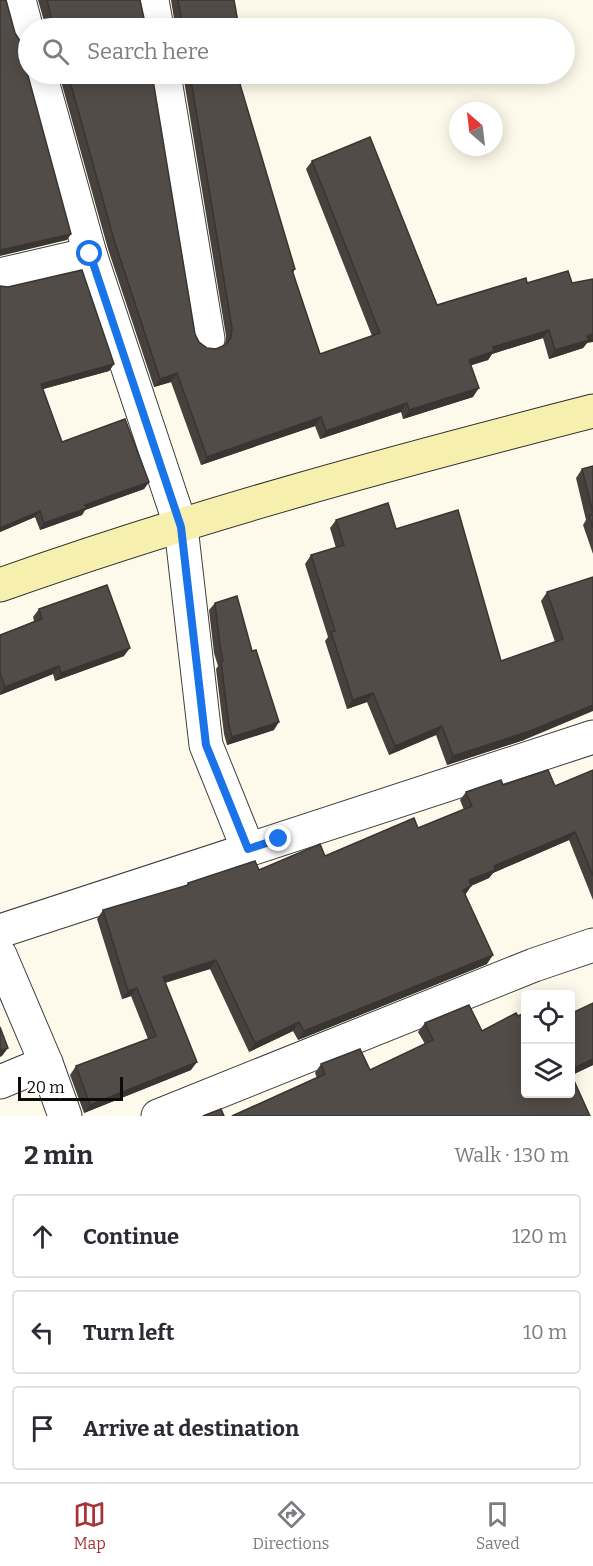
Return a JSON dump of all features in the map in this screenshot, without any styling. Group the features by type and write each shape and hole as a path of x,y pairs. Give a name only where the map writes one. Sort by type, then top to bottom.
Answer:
{"main road":[{"path":"0,585 81,556 413,457 593,411"}],"street":[{"path":"19,0 24,18"},
{"path":"152,0 155,18"},
{"path":"43,84 90,254 181,527 206,745 248,849"},
{"path":"166,84 208,339"},
{"path":"0,275 90,254"},
{"path":"0,931 593,737"},
{"path":"158,1116 534,965 593,945"},
{"path":"0,955 46,1063 65,1116"},
{"path":"0,1082 46,1063"}],"building":[{"path":"0,0 6,0 18,38 18,84 30,84 71,234 0,250"},
{"path":"47,0 140,0 144,18 51,18"},
{"path":"178,0 234,0 237,18 181,18"},
{"path":"71,84 154,84 195,334 199,342 207,348 216,349 225,345 231,338 232,328 192,84 240,84 295,269 292,270 320,354 380,333 312,161 370,137 437,305 526,278 527,283 568,271 572,283 593,279 593,334 587,336 589,340 555,350 549,330 493,347 494,351 469,360 479,388 409,410 407,403 326,431 321,417 207,457 177,373 160,379 114,240"},
{"path":"82,270 114,364 41,384 62,442 125,419 149,482 85,505 87,508 44,523 40,511 0,528 0,286 8,287"},
{"path":"593,466 593,513 582,469"},
{"path":"388,503 396,529 458,510 501,661 563,639 547,592 593,577 593,705 530,731 453,756 442,726 395,746 373,693 353,700 331,632 335,631 311,555 344,545 336,520"},
{"path":"593,515 593,528 589,516"},
{"path":"107,585 130,648 61,673 59,666 5,687 0,673 0,635 42,619 39,609"},
{"path":"237,596 252,651 256,650 279,722 232,737 215,603"},
{"path":"548,770 555,786 593,770 593,876 575,832 494,866 495,870 469,880 471,886 463,890 493,955 304,1031 299,1022 255,1043 216,960 163,977 197,1062 90,1105 76,1066 156,1036 137,988 128,991 103,910 188,885 188,883 255,861 259,870 320,844 325,856 414,818 418,828 472,806 466,792 501,780 503,785"},
{"path":"593,1003 593,1059 575,1068 575,1044 575,1012"},
{"path":"469,1005 482,1031 516,1013 518,1016 521,1015 521,1098 575,1098 575,1083 590,1116 232,1116 325,1074 321,1064 360,1049 370,1070 433,1040 425,1023"},
{"path":"0,1027 8,1048 0,1051"},
{"path":"221,1109 224,1116 203,1116"}],"route":[{"path":"90,254 181,527 206,745 248,849 279,839"}]}
